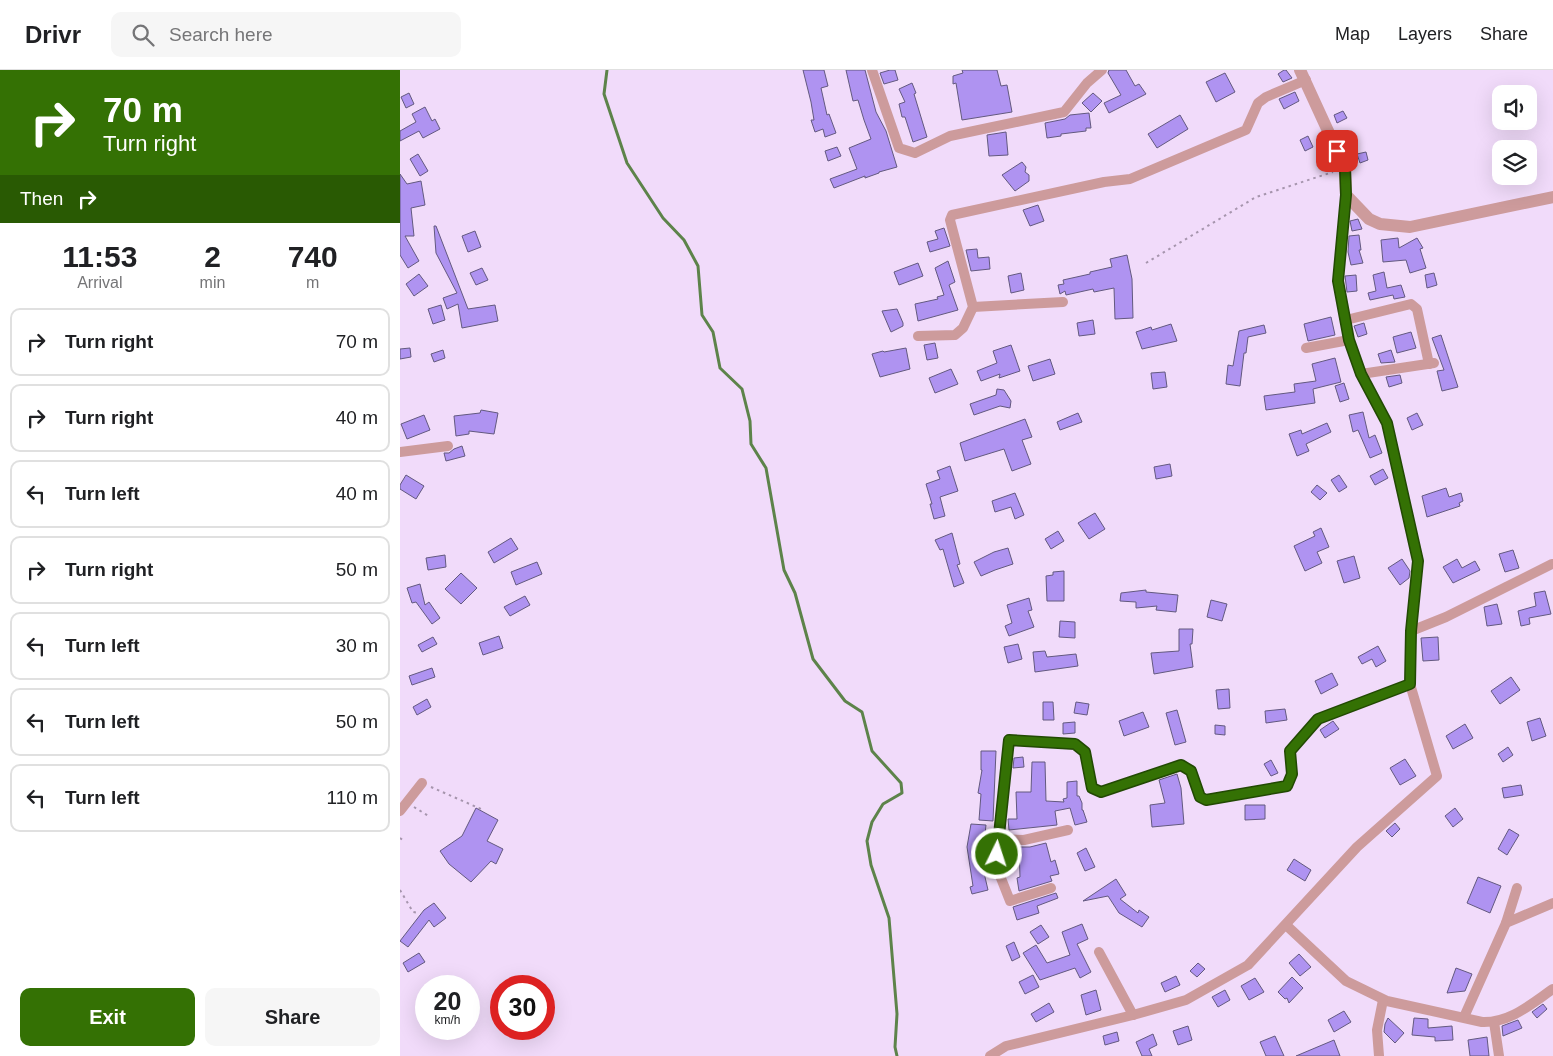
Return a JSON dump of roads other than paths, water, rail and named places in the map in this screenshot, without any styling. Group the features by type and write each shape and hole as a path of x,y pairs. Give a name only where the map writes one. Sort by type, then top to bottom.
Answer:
{"street":[{"path":"872,70 899,148 915,153 950,136 1064,112 1087,84 1102,70"},
{"path":"918,336 955,335 963,328 973,307 950,220 952,216 1104,182 1130,179 1246,130 1258,103 1303,75 1345,168 1346,195 1338,281 1349,340 1361,374 1387,423 1418,561 1411,631 1410,684 1437,776 1357,847 1248,966 1186,1000 1006,1046 990,1056"},
{"path":"1346,195 1369,219 1380,224 1410,227 1553,196"},
{"path":"973,307 1062,302"},
{"path":"1346,320 1412,304 1417,309 1432,364 1361,374"},
{"path":"1306,348 1349,340"},
{"path":"400,452 448,446"},
{"path":"1411,631 1446,617 1552,564"},
{"path":"1051,888 1010,901 997,868 998,839 1009,740 1075,744 1085,752 1092,788 1101,792 1181,765 1191,771 1200,797 1206,800 1287,786 1292,774 1290,751 1318,719 1410,684"},
{"path":"400,811 422,783"},
{"path":"998,839 1024,840 1068,830"},
{"path":"1464,1017 1506,923 1517,888"},
{"path":"1506,923 1553,903"},
{"path":"1286,925 1346,981 1383,1000 1482,1022 1494,1022 1512,1017 1553,989"},
{"path":"1099,952 1133,1015"},
{"path":"1379,1056 1377,1030 1383,1000"},
{"path":"1494,1022 1499,1056"}],"waterway":[{"path":"607,70 604,94 627,163 663,218 684,240 698,266 702,315 713,332 720,368 742,389 750,421 751,444 766,468 784,570 795,593 813,659 845,701 862,712 872,751 901,783 902,793 883,804 872,822 867,841 871,865 889,918 897,1014 895,1047 897,1056"}]}
